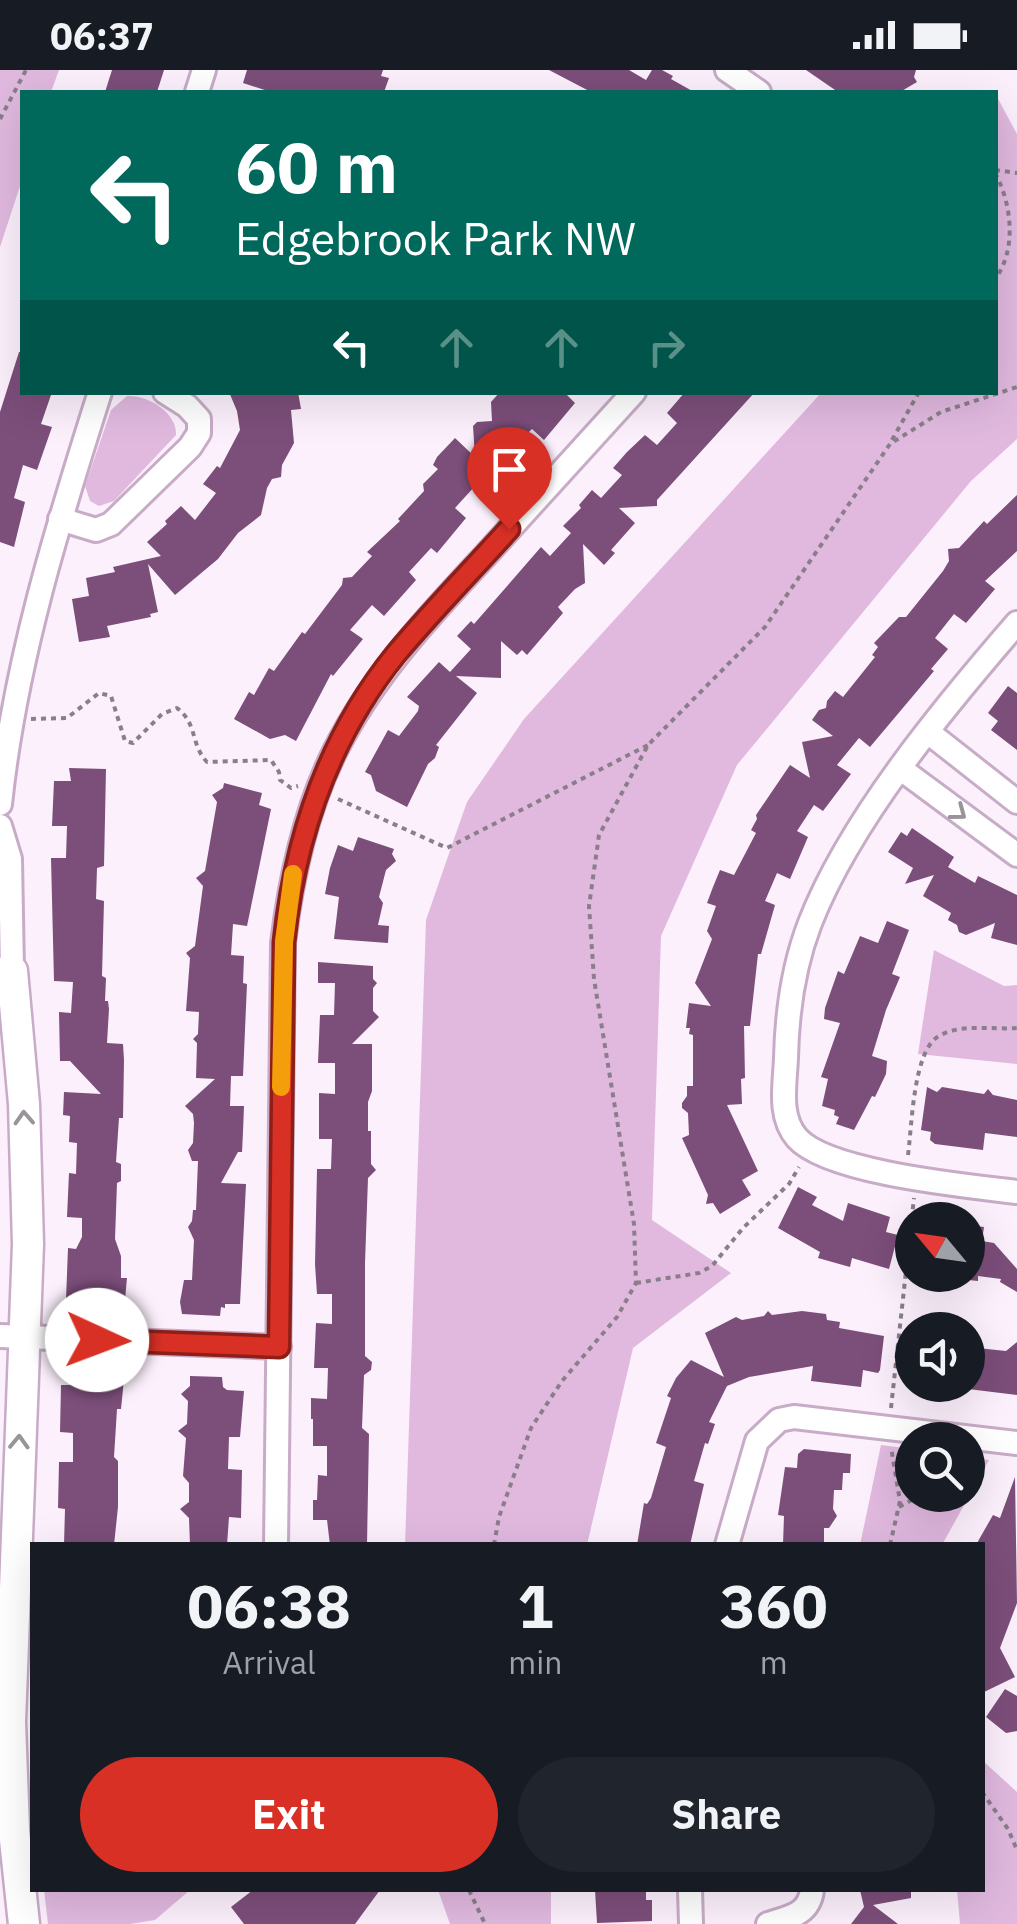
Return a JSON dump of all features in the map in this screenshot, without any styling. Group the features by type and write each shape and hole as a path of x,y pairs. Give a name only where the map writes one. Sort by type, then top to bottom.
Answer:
{"street":[{"path":"727,70 757,90"},
{"path":"0,804 22,664 60,520 99,395"},
{"path":"60,520 96,530 111,524 190,447 199,433 199,419 170,395"},
{"path":"276,1542 284,942 289,890 310,788 396,655 631,395"},
{"path":"1017,622 928,732 834,872 810,923 796,968 787,1012 784,1108 788,1126 808,1147 834,1158 911,1180 1017,1192"},
{"path":"928,732 1017,802"},
{"path":"901,770 1017,854"},
{"path":"0,826 10,859 8,1013 27,1166 12,1336 10,1722 19,1923"},
{"path":"12,1336 279,1347"},
{"path":"728,1542 757,1441 780,1420 794,1417 1017,1444"},
{"path":"690,1892 691,1924"},
{"path":"768,1924 800,1913 812,1892"}],"path":[{"path":"0,119 26,70"},
{"path":"998,181 1008,214 1011,244 998,275"},
{"path":"495,1542 499,1518 531,1428 562,1381 617,1317 636,1283 634,1224 594,979 590,906 599,836 648,745 765,626 890,444 917,395"},
{"path":"890,444 941,412 991,395"},
{"path":"12,719 66,718 99,693 111,696 125,741 133,743 162,714 176,708 190,718 199,754 207,762 272,760 280,780 290,788 310,788 447,848 648,745"},
{"path":"895,1476 889,1429 914,1201 907,1161 925,1049 940,1035 953,1031 1017,1028"},
{"path":"636,1283 699,1273 712,1266 743,1228 790,1184 808,1147"},
{"path":"891,1542 898,1512"},
{"path":"985,1796 1008,1829 1017,1850"},
{"path":"469,1892 485,1924"}],"shaded area":[{"path":"0,70 59,70 52,90 20,90 20,186 0,247"},
{"path":"998,99 1017,134 1017,439 971,481 737,765 661,936 652,1220 731,1273 633,1348 588,1542 405,1542 426,920 467,802 524,719 819,395 998,395"},
{"path":"127,396 160,407 172,419 176,435 114,501 99,506 90,501 85,486 111,410"},
{"path":"934,950 1004,986 1017,985 1017,1064 918,1054"},
{"path":"881,1445 895,1447 895,1512 960,1512 944,1542 861,1542"},
{"path":"985,1763 1017,1792 1017,1924 960,1924 957,1892 985,1892"},
{"path":"44,1892 188,1892 155,1920 130,1924 48,1924"},
{"path":"439,1892 551,1892 551,1924 450,1924"}],"building":[{"path":"112,70 164,70 158,90 106,90"},
{"path":"247,70 383,70 381,76 389,78 385,90 265,90 243,83"},
{"path":"549,70 629,70 646,80 652,70 662,70 690,90 587,90"},
{"path":"806,70 916,70 917,82 903,90 835,90"},
{"path":"20,352 20,395 51,395 41,424 52,427 37,470 23,465 14,498 25,502 14,547 0,542 0,412"},
{"path":"230,395 299,395 301,409 291,410 294,443 282,465 281,477 272,479 267,488 261,515 175,595 148,564 158,612 107,626 110,637 79,642 72,599 89,596 86,578 161,556 147,542 181,506 195,520 216,493 203,484 217,466 220,468 240,430"},
{"path":"497,395 567,395 575,403 544,440 532,429 507,453 518,463 490,499 475,486 455,508 466,518 437,553 431,548 409,572 416,580 384,616 372,605 350,630 363,639 331,674 296,741 285,735 270,739 234,719 249,692 254,695 269,668 274,671 302,632 305,634 342,585 343,578 352,577 372,556 367,552 424,491 423,484 438,469 433,465 437,457 455,438 475,457 473,426 492,421 491,402"},
{"path":"682,395 752,395 657,500 657,506 619,508 635,523 611,550 615,553 604,565 583,544 585,583 558,607 563,613 527,655 522,650 517,655 501,641 501,678 456,676 477,693 436,745 439,747 435,758 428,764 407,807 376,791 371,775 365,772 388,730 399,736 418,711 419,706 407,697 439,662 450,672 471,649 457,636 471,621 474,624 541,547 550,556 571,533 563,526 592,490 601,498 622,475 613,468 627,452 645,435 657,445 677,423 667,413"},
{"path":"1017,495 1017,551 985,581 995,589 966,623 954,614 935,638 948,649 931,669 934,671 870,747 859,738 837,765 851,774 823,811 814,805 797,831 808,837 790,879 777,873 765,901 775,905 758,954 750,1026 744,1026 742,1104 727,1105 758,1171 742,1180 751,1195 720,1214 713,1203 706,1204 708,1195 682,1138 689,1135 688,1113 682,1103 687,1086 693,1086 693,1035 686,1028 689,1003 711,1006 695,983 712,939 707,931 716,906 707,903 720,870 734,875 756,833 751,830 756,815 790,765 810,778 802,742 833,736 812,720 819,710 826,708 835,691 843,697 875,657 872,655 878,647 874,643 899,617 906,617 943,571 949,561 948,549 959,548 984,521 987,524"},
{"path":"1008,686 1017,693 1017,750 991,730 998,721 988,713"},
{"path":"69,768 106,769 104,866 97,868 96,899 104,901 102,976 106,978 105,1001 109,1009 107,1043 123,1044 123,1118 119,1118 116,1162 121,1164 121,1181 117,1183 115,1239 121,1256 121,1278 127,1278 124,1310 79,1308 80,1301 66,1300 68,1248 76,1249 82,1237 82,1218 67,1217 69,1173 76,1174 77,1143 69,1142 70,1116 63,1115 64,1092 101,1094 70,1061 60,1061 59,1012 71,1013 73,982 54,981 51,858 66,858 67,826 52,826 54,781 71,781"},
{"path":"224,783 262,793 259,805 271,809 247,926 233,924 231,955 244,956 243,983 247,984 243,1076 231,1076 230,1106 244,1106 243,1132 242,1152 238,1152 221,1183 246,1184 240,1304 225,1304 220,1316 182,1314 180,1302 184,1280 192,1280 194,1240 188,1227 196,1210 198,1161 192,1161 188,1150 193,1143 194,1123 193,1114 185,1106 215,1079 196,1078 197,1043 193,1039 198,1034 199,1012 186,1011 190,958 186,953 195,946 203,886 196,878 205,871 217,802 212,795"},
{"path":"912,828 954,857 948,867 975,883 978,876 1017,895 1017,945 991,938 995,923 966,935 959,932 957,925 948,920 951,913 923,896 934,875 905,884 913,868 888,852 901,832 907,836"},
{"path":"358,837 394,849 396,861 386,870 379,897 383,903 378,925 389,926 388,943 334,939 339,897 325,894 330,868 338,845 353,851"},
{"path":"887,921 909,930 892,974 900,977 872,1056 887,1061 886,1074 854,1130 836,1124 839,1117 834,1115 835,1110 822,1106 828,1079 821,1077 840,1023 824,1019 825,1008 838,971 844,974 860,936 878,943"},
{"path":"318,962 373,966 377,983 373,988 373,1011 379,1017 352,1044 372,1044 368,1131 371,1164 376,1170 368,1178 365,1263 365,1356 372,1362 371,1370 364,1375 362,1428 369,1434 367,1542 330,1542 327,1520 313,1520 318,1475 327,1476 327,1446 313,1446 311,1419 311,1398 327,1399 328,1368 314,1368 316,1323 332,1324 332,1294 317,1294 315,1264 317,1169 331,1169 332,1139 319,1139 319,1093 335,1094 335,1063 318,1063 320,1015 334,1015 335,983 318,983"},
{"path":"927,1087 937,1092 942,1087 984,1094 988,1089 993,1095 1017,1100 1017,1137 985,1133 983,1150 935,1144 930,1140 931,1132 921,1130"},
{"path":"798,1187 817,1197 812,1205 843,1221 848,1203 890,1217 886,1232 895,1234 895,1246 889,1269 852,1258 850,1267 818,1258 820,1252 778,1228"},
{"path":"985,1242 994,1243 1017,1269 1017,1292 1001,1279 985,1277"},
{"path":"768,1311 772,1315 802,1311 826,1314 827,1320 840,1322 839,1328 884,1336 880,1370 863,1370 861,1387 811,1381 813,1366 749,1377 727,1386 709,1422 715,1424 694,1481 704,1484 691,1542 638,1542 644,1503 651,1498 666,1447 656,1443 671,1398 667,1396 676,1378 691,1360 724,1377 705,1333 736,1317 742,1320 764,1316"},
{"path":"1017,1342 1017,1395 985,1391 985,1349 1006,1351"},
{"path":"76,1371 123,1373 114,1457 118,1461 114,1542 64,1542 65,1509 58,1508 59,1462 73,1462 73,1433 60,1432 61,1385 70,1385 70,1380 75,1380"},
{"path":"190,1376 222,1377 227,1390 244,1391 240,1437 229,1437 228,1469 242,1470 241,1518 229,1517 227,1542 190,1542 189,1518 180,1509 189,1502 189,1483 183,1476 186,1438 178,1431 187,1424 188,1401 181,1394 190,1386"},
{"path":"804,1449 851,1454 850,1473 843,1473 842,1490 834,1490 833,1509 837,1516 829,1528 824,1528 824,1542 783,1542 784,1516 778,1515 785,1467 797,1468 798,1454"},
{"path":"1015,1477 1017,1603 1000,1648 1015,1677 985,1692 985,1542 978,1542 993,1515 1000,1518"},
{"path":"1005,1689 1017,1696 1017,1731 1006,1733 986,1717"},
{"path":"250,1892 379,1892 355,1924 244,1924 231,1907"},
{"path":"595,1892 646,1892 646,1900 652,1900 652,1921 597,1923"},
{"path":"860,1892 911,1892 911,1898 873,1905 898,1924 851,1924 864,1907"}],"slow traffic":[{"path":"281,1087 284,942 293,874"}],"route":[{"path":"97,1340 279,1347 284,942 289,890 306,827 334,753 382,674 509,529"}]}
